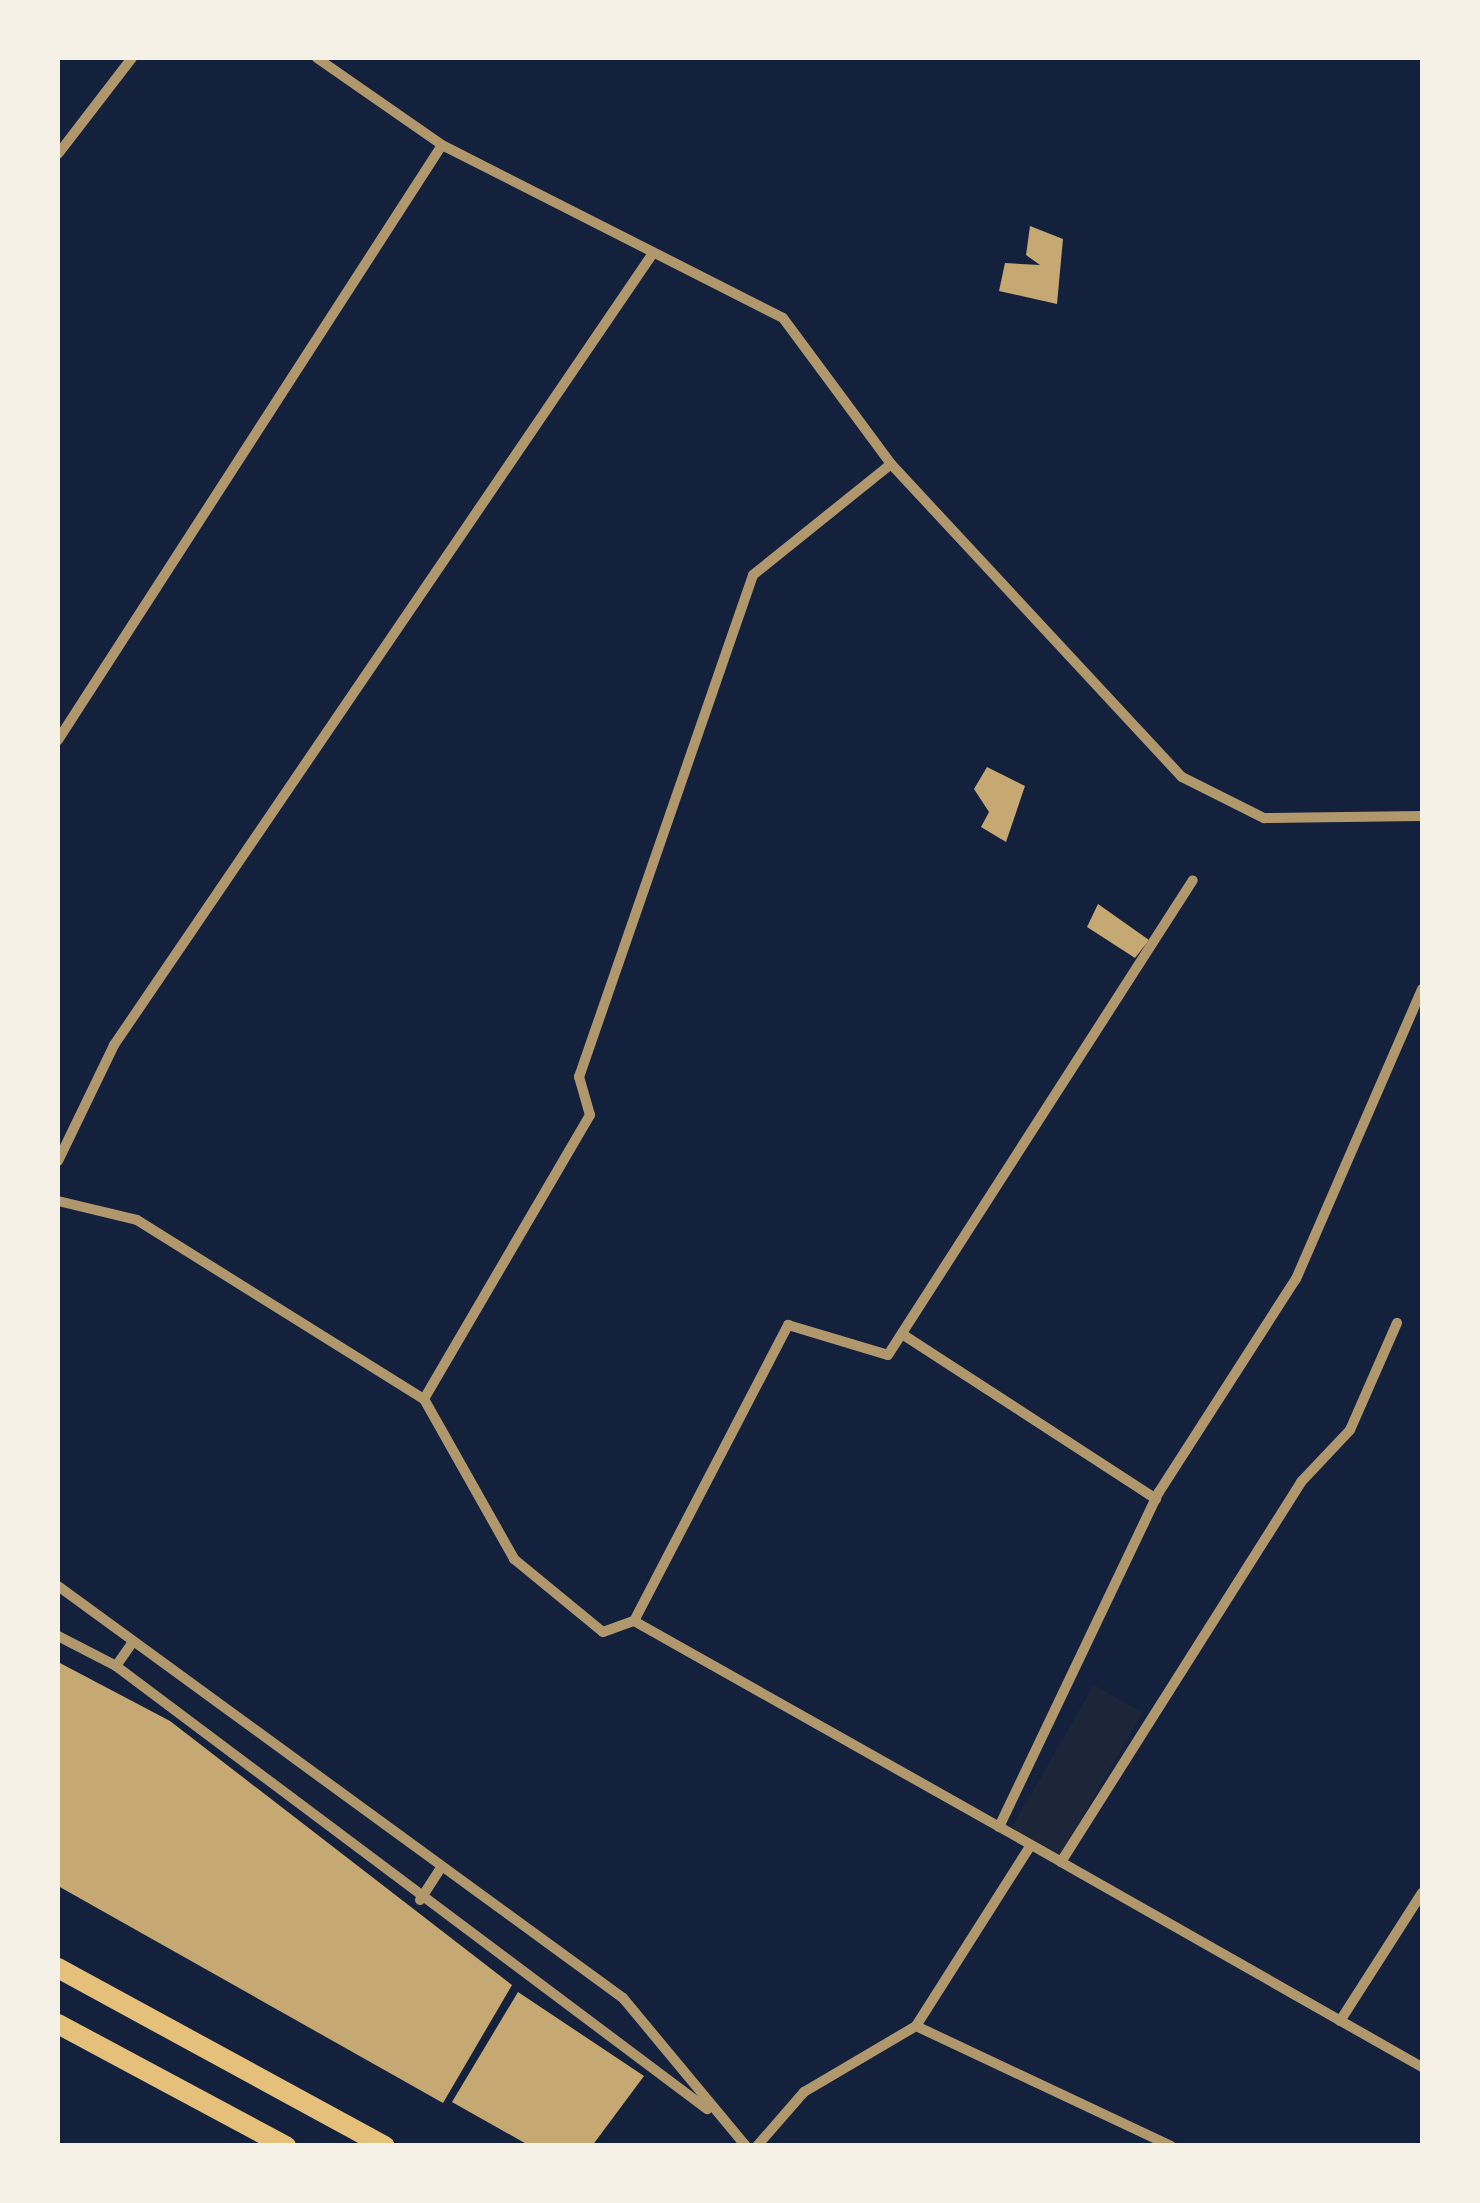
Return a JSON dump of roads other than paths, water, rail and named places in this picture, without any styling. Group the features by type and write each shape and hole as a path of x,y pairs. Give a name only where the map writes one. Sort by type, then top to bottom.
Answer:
{"main road":[{"path":"58,1968 385,2146"},
{"path":"58,2024 286,2146"}],"street":[{"path":"58,154 132,58"},
{"path":"317,58 442,145 651,256 783,318 891,464 1182,778 1264,818 1422,816"},
{"path":"58,740 442,145"},
{"path":"58,1161 114,1045 651,256"},
{"path":"424,1399 590,1115 579,1077 753,575 891,464"},
{"path":"58,1202 137,1220 424,1399 514,1559 603,1632 634,1621 788,1325 888,1355 1193,880"},
{"path":"999,1827 1156,1499 1296,1278 1422,990"},
{"path":"1061,1862 1301,1482 1350,1430 1397,1323"},
{"path":"902,1334 1156,1499"},
{"path":"58,1586 440,1869 623,1998 746,2146"},
{"path":"634,1621 1422,2067"},
{"path":"58,1636 116,1666 420,1900 718,2116"},
{"path":"116,1666 133,1642"},
{"path":"756,2146 804,2092 916,2026 1031,1845"},
{"path":"420,1900 440,1869"},
{"path":"1340,2021 1422,1894"},
{"path":"916,2026 1171,2146"}]}
